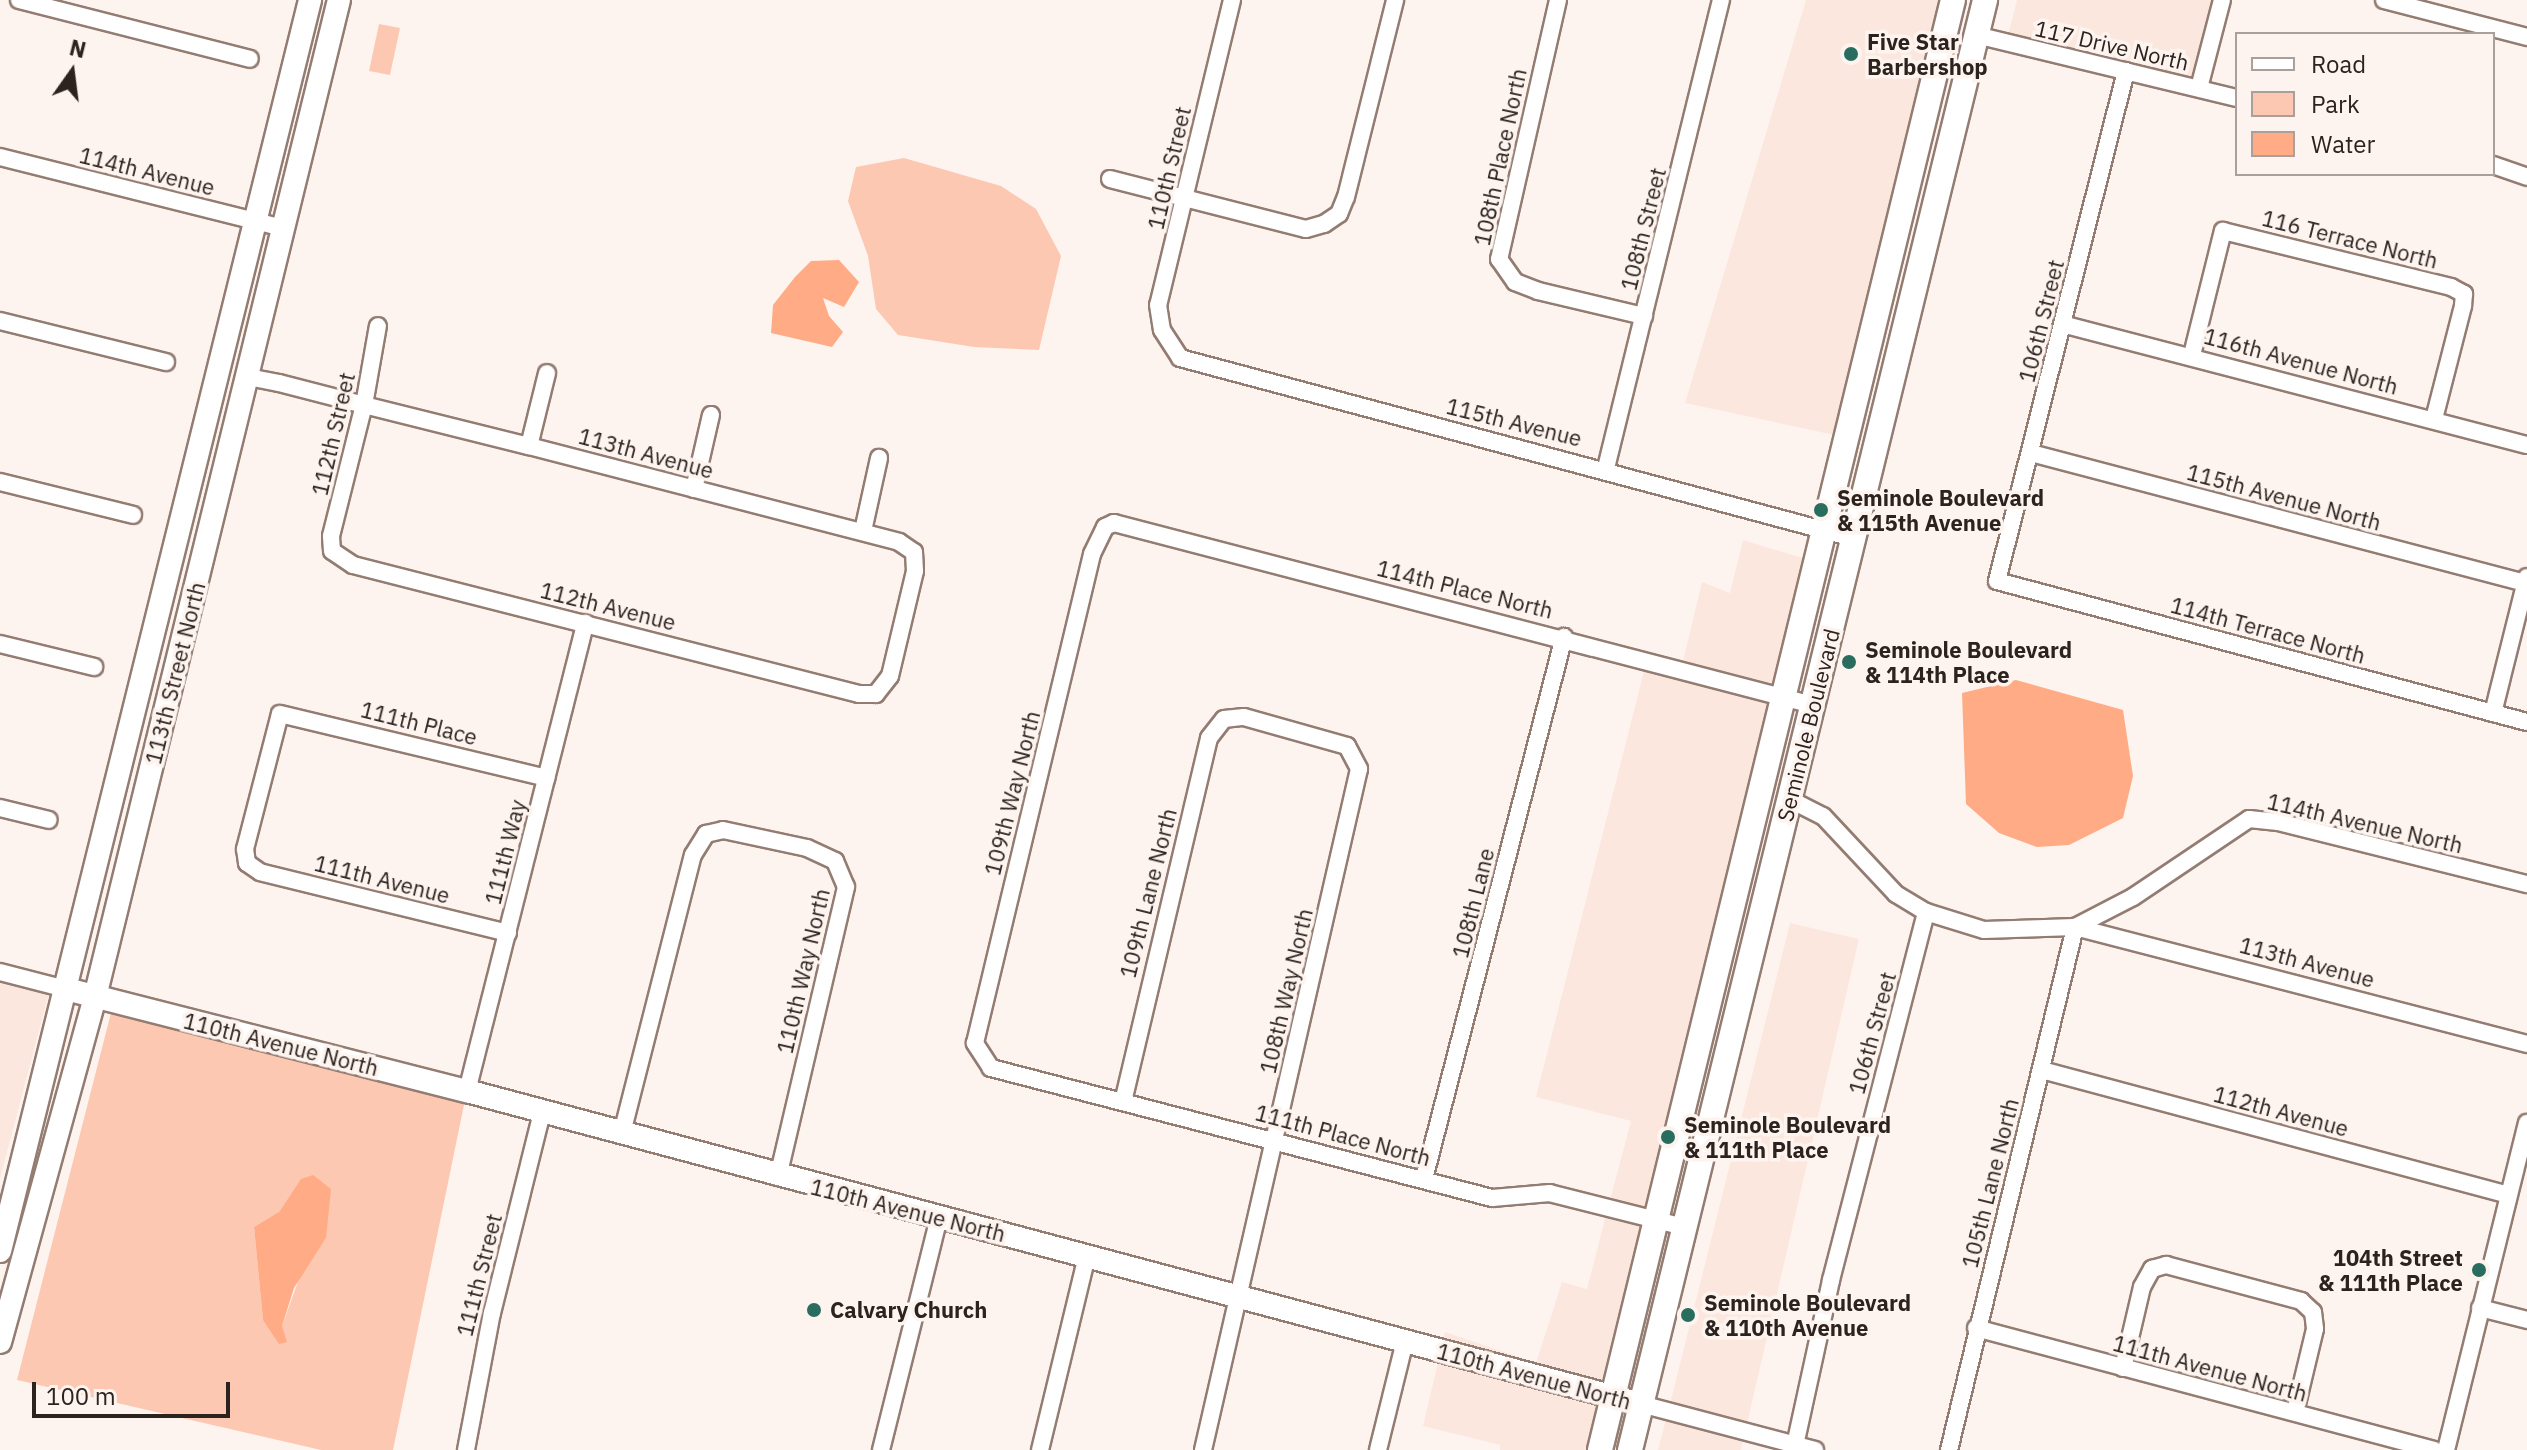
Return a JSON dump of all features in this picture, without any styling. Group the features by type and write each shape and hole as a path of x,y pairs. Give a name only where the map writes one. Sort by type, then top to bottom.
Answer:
{"main road":[{"name":"113th Street North","path":"0,1251 310,0"},
{"name":"113th Street North","path":"0,1342 95,997 339,0"},
{"name":"Seminole Boulevard","path":"1600,1450 1953,0"},
{"name":"Seminole Boulevard","path":"1630,1450 1985,0"},
{"path":"1886,272 1916,280"},
{"name":"110th Avenue North","path":"66,989 467,1091 778,1177 1641,1404"}],"street":[{"path":"19,0 250,59"},
{"name":"110th Street","path":"1169,345 1158,305 1232,0"},
{"path":"1110,179 1306,229 1339,214 1395,0"},
{"name":"108th Place North","path":"1558,0 1499,259 1515,282 1538,291 1644,316"},
{"name":"108th Street","path":"1606,468 1721,0"},
{"path":"2199,88 2222,0"},
{"path":"2384,0 2527,37"},
{"name":"117 Drive North","path":"1976,35 2235,97"},
{"name":"106th Street","path":"1997,581 2126,71"},
{"name":"114th Avenue","path":"0,157 283,228"},
{"path":"2495,166 2527,177"},
{"name":"116 Terrace North","path":"2192,355 2223,231 2451,287 2464,294 2434,419"},
{"path":"0,321 166,362"},
{"name":"116th Avenue North","path":"2062,324 2192,355 2527,445"},
{"name":"112th Street","path":"332,551 331,536 364,405 378,326"},
{"name":"115th Avenue","path":"1169,345 1180,358 1207,366 1606,468 1853,538"},
{"path":"529,446 547,373"},
{"name":"113th Avenue","path":"248,377 863,531 914,552 915,571 890,676 876,694"},
{"path":"694,489 711,415"},
{"name":"115th Avenue North","path":"2031,453 2526,580"},
{"path":"863,531 879,458"},
{"path":"0,482 133,515"},
{"name":"114th Place North","path":"1105,527 1114,523 1564,637 1812,705"},
{"name":"109th Way North","path":"991,1068 975,1043 983,1004 1092,554 1105,527"},
{"name":"112th Avenue","path":"332,551 353,565 876,694"},
{"path":"2493,713 2526,580"},
{"name":"114th Terrace North","path":"1997,581 2527,722"},
{"name":"111th Way","path":"467,1091 585,623"},
{"name":"108th Lane","path":"1424,1179 1564,637"},
{"path":"0,644 94,667"},
{"name":"111th Place","path":"247,863 245,849 280,714 546,778"},
{"name":"108th Way North","path":"1203,1450 1359,769 1347,746 1244,717"},
{"name":"109th Lane North","path":"1123,1102 1209,738 1224,719 1244,717"},
{"name":"114th Avenue North","path":"1789,799 1823,816 1886,885 1926,912 1984,930 2075,927 2133,897 2249,819 2278,822 2527,884"},
{"path":"0,808 49,820"},
{"name":"110th Way North","path":"622,1133 693,855 706,834 723,830 807,848 835,861 846,887 778,1177"},
{"name":"111th Avenue","path":"247,863 260,872 508,933"},
{"name":"106th Street","path":"1794,1448 1831,1280 1926,912"},
{"name":"113th Avenue","path":"2075,927 2527,1044"},
{"name":"105th Lane North","path":"1949,1450 2075,927"},
{"name":"110th Avenue North","path":"0,972 66,989"},
{"name":"111th Place North","path":"991,1068 1273,1138 1492,1198 1550,1193 1684,1227"},
{"name":"112th Avenue","path":"2042,1070 2508,1195"},
{"name":"111th Street","path":"466,1450 492,1313 542,1112"},
{"path":"2446,1450 2508,1195 2522,1162 2527,1123"},
{"path":"881,1450 939,1217"},
{"path":"1040,1450 1087,1256"},
{"path":"2123,1368 2142,1287 2152,1269 2166,1265 2301,1301 2313,1312 2315,1329 2295,1412"},
{"path":"2480,1308 2527,1320"},
{"name":"111th Avenue North","path":"1976,1328 2434,1450"},
{"path":"1378,1450 1405,1341"},
{"name":"110th Avenue North","path":"1641,1404 1794,1448 1815,1450"}],"shaded area":[{"path":"1806,0 1946,0 1839,436 1685,403"},
{"path":"2017,0 2215,0 2195,79 2008,35"},
{"path":"1743,540 1809,560 1779,688 1683,661 1702,582 1730,593"},
{"path":"1645,667 1775,703 1651,1211 1610,1200 1631,1121 1536,1097"},
{"path":"1790,923 1859,939 1747,1424 1670,1404"},
{"path":"0,980 49,993 0,1179"},
{"path":"1606,1215 1648,1226 1608,1388 1442,1343 1445,1332 1536,1363 1562,1282 1587,1289"},
{"path":"1439,1358 1605,1403 1593,1450 1500,1450 1500,1445 1423,1426"},
{"path":"1666,1419 1743,1439 1741,1450 1658,1450"}],"green space":[{"path":"379,24 400,28 390,75 369,71"},
{"path":"904,158 1001,186 1036,209 1061,256 1039,350 974,347 898,335 876,309 868,256 848,201 856,167"},
{"path":"112,1009 465,1100 393,1450 321,1450 17,1380","holes":["280,1211 326,1238 300,1276 282,1326 263,1320 254,1227"]}],"water":[{"path":"839,260 859,282 844,307 823,298 829,316 843,332 832,347 771,333 773,305 795,277 811,261"},
{"path":"2016,680 2123,710 2133,776 2123,818 2069,845 2037,847 1999,833 1966,804 1962,693"},
{"path":"313,1175 331,1189 326,1238 294,1288 282,1326 287,1342 279,1344 263,1320 254,1227 280,1211 301,1179"}],"place":[{"name":"Five Star Barbershop","path":"1851,54"},
{"name":"Seminole Boulevard & 115th Avenue","path":"1821,510"},
{"name":"Seminole Boulevard & 114th Place","path":"1849,662"},
{"name":"Seminole Boulevard & 111th Place","path":"1668,1137"},
{"name":"104th Street & 111th Place","path":"2479,1270"},
{"name":"Calvary Church","path":"814,1310"},
{"name":"Seminole Boulevard & 110th Avenue","path":"1688,1315"}]}
